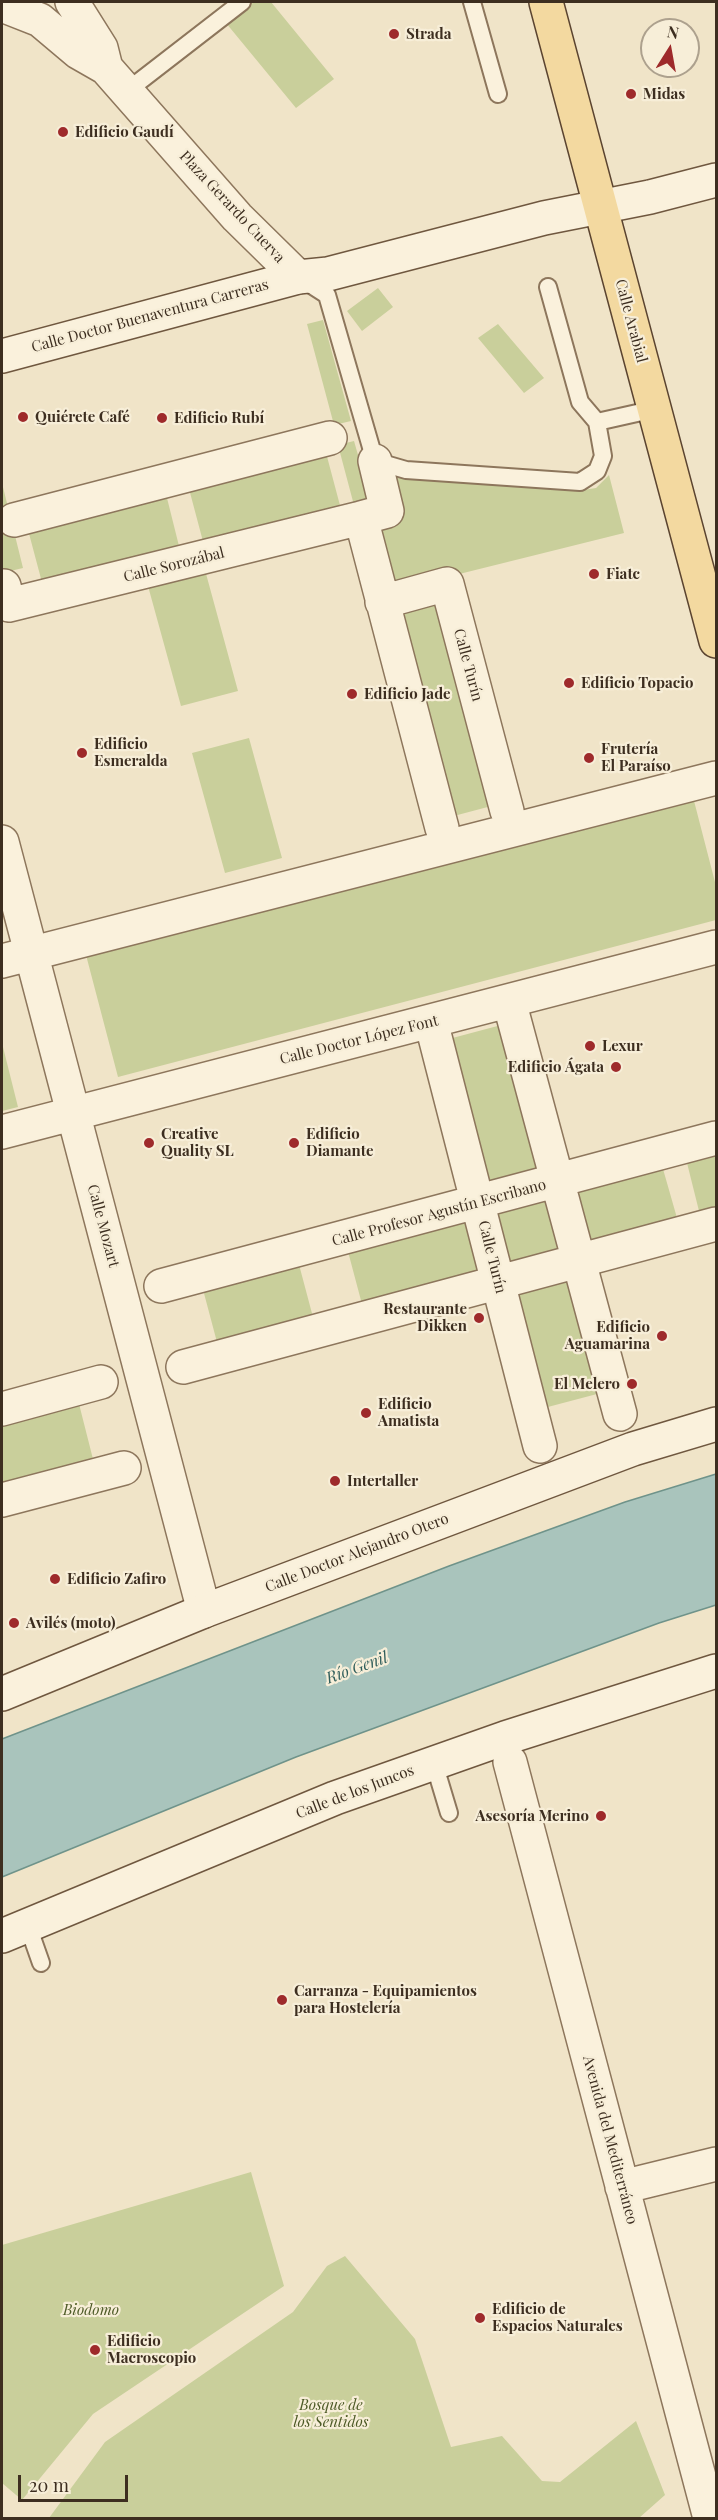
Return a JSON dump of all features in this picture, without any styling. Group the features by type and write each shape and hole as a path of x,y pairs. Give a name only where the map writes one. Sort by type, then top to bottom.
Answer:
{"main road":[{"name":"Calle Arabial","path":"546,2 717,641"}],"street":[{"path":"72,2 101,48 117,79"},
{"name":"Plaza Gerardo Cuerva","path":"2,5 40,20 78,52 117,79 237,217 298,277"},
{"path":"298,277 328,274 535,220 717,180"},
{"name":"Calle Doctor Buenaventura Carreras","path":"2,356 298,277"},
{"path":"14,520 330,438"},
{"path":"375,461 387,511 361,518 442,828"},
{"name":"Calle Sorozábal","path":"2,586 4,586 9,605 361,518"},
{"name":"Calle Turín","path":"382,602 447,584 507,811"},
{"path":"16,957 717,778"},
{"name":"Calle Mozart","path":"2,842 16,957 73,1114 204,1611"},
{"name":"Calle Doctor López Font","path":"2,1132 712,948"},
{"path":"512,1012 620,1414"},
{"name":"Calle Turín","path":"434,1033 540,1446"},
{"name":"Calle Profesor Agustín Escribano","path":"161,1286 717,1138"},
{"path":"183,1367 717,1224"},
{"path":"2,1409 101,1382"},
{"name":"Calle Doctor Alejandro Otero","path":"2,1694 204,1611 633,1449 717,1424"},
{"path":"2,1500 124,1468"},
{"name":"Calle de los Juncos","path":"14,1931 335,1798 434,1763 717,1671"},
{"name":"Avenida del Mediterráneo","path":"510,1762 710,2518"},
{"path":"622,2187 717,2164"}],"lane":[{"path":"117,79 242,2"},
{"path":"472,2 498,94"},
{"name":"Plaza Gerardo Cuerva","path":"298,277 327,295 375,461"},
{"path":"375,461 406,470 580,482 597,471 603,456 597,422 580,402 548,287"},
{"path":"597,422 655,409"},
{"path":"434,1763 449,1814"},
{"path":"14,1931 40,1963"}],"green space":[{"path":"254,2 271,2 334,79 296,108 226,23"},
{"path":"378,288 393,307 362,331 347,311"},
{"path":"323,320 351,421 334,425 307,324"},
{"path":"498,324 544,378 524,393 478,338"},
{"path":"354,441 372,504 355,509 338,445"},
{"path":"325,449 342,513 205,549 188,485"},
{"path":"609,475 624,533 391,591 375,528 400,521 388,476 583,490 596,488"},
{"path":"2,483 23,568 2,573"},
{"path":"165,490 181,554 44,590 27,526"},
{"path":"205,570 238,691 181,706 148,586"},
{"path":"443,594 499,804 450,817 394,607"},
{"path":"249,738 282,858 225,873 192,753"},
{"path":"693,797 716,886 716,920 118,1077 86,955"},
{"path":"505,1024 544,1167 484,1183 445,1040"},
{"path":"2,1043 18,1107 2,1111"},
{"path":"716,1147 716,1215 701,1219 685,1155"},
{"path":"661,1162 679,1225 591,1248 573,1185"},
{"path":"550,1191 567,1254 507,1270 490,1207"},
{"path":"466,1213 483,1277 363,1308 346,1244"},
{"path":"297,1257 314,1321 218,1346 201,1282"},
{"path":"573,1276 596,1360 588,1362 597,1394 544,1408 513,1292"},
{"path":"77,1396 95,1467 2,1492 2,1415"},
{"name":"Biodomo","path":"251,2172 284,2286 93,2414 22,2500 2,2483 2,2245"},
{"name":"Bosque de los Sentidos","path":"345,2256 415,2339 451,2447 502,2436 542,2481 560,2482 636,2421 665,2495 639,2518 49,2518 105,2442 293,2312 327,2266"}],"water":[{"name":"Río Genil","path":"716,1474 716,1605 659,1623 296,1757 2,1877 2,1739 449,1566 625,1502"}],"place":[{"name":"Strada","path":"394,34"},
{"name":"Midas","path":"631,94"},
{"name":"Edificio Gaudí","path":"63,132"},
{"name":"Quiérete Café","path":"23,417"},
{"name":"Edificio Rubí","path":"162,418"},
{"name":"Fiatc","path":"594,574"},
{"name":"Edificio Topacio","path":"569,683"},
{"name":"Edificio Jade","path":"352,694"},
{"name":"Edificio Esmeralda","path":"82,753"},
{"name":"Frutería El Paraíso","path":"589,758"},
{"name":"Lexur","path":"590,1046"},
{"name":"Edificio Ágata","path":"616,1067"},
{"name":"Creative Quality SL","path":"149,1143"},
{"name":"Edificio Diamante","path":"294,1143"},
{"name":"Restaurante Dikken","path":"479,1318"},
{"name":"Edificio Aguamarina","path":"662,1336"},
{"name":"El Melero","path":"632,1384"},
{"name":"Edificio Amatista","path":"366,1413"},
{"name":"Intertaller","path":"335,1481"},
{"name":"Edificio Zafiro","path":"55,1579"},
{"name":"Avilés (moto)","path":"14,1623"},
{"name":"Asesoría Merino","path":"601,1816"},
{"name":"Carranza - Equipamientos para Hostelería","path":"282,2000"},
{"name":"Edificio de Espacios Naturales","path":"480,2318"},
{"name":"Edificio Macroscopio","path":"95,2350"}]}
